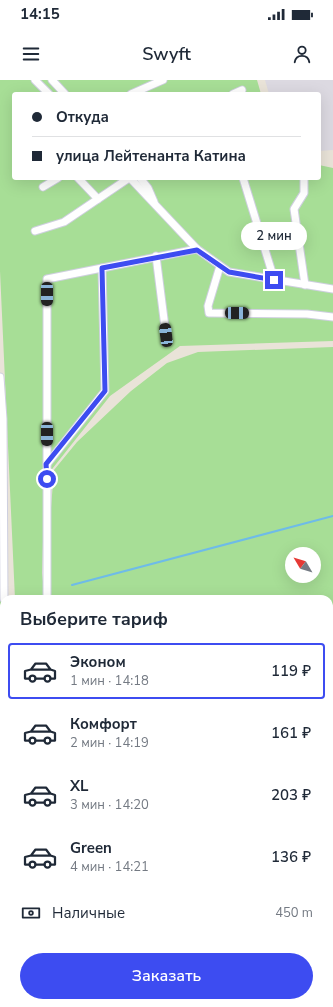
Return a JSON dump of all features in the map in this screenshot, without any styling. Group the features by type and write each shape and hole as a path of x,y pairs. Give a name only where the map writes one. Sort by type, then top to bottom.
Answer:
{"street":[{"path":"35,80 47,92"},
{"path":"54,82 64,80"},
{"path":"135,92 163,80"},
{"path":"54,82 63,92"},
{"path":"237,92 242,90"},
{"path":"42,187 54,180"},
{"path":"80,180 98,199"},
{"path":"35,231 64,222 126,180"},
{"path":"131,180 197,250 229,272 333,289"},
{"path":"142,180 148,188 157,208"},
{"path":"244,180 274,280"},
{"path":"304,180 304,193 294,209 305,285"},
{"path":"47,595 47,279 156,256 197,250"},
{"path":"156,256 166,335"},
{"path":"220,266 208,306 209,313 307,314 333,317"},
{"path":"46,464 105,391 102,268"},
{"path":"0,377 4,595"}],"shaded area":[{"path":"265,80 333,80 333,150 321,151 321,92 268,92"}],"green space":[{"path":"0,80 257,80 260,92 12,92 12,180 321,180 321,165 333,168 333,341 180,346 110,396 45,478 42,573 45,595 15,595 0,271"},
{"path":"333,347 333,595 51,595 49,533 54,470 77,442 131,391 167,363 198,352"},
{"path":"0,467 4,595 0,595"}],"waterway":[{"path":"72,585 333,516"}],"route":[{"path":"47,479 46,464 105,391 102,268 156,256 197,250 229,272 274,280"}]}
